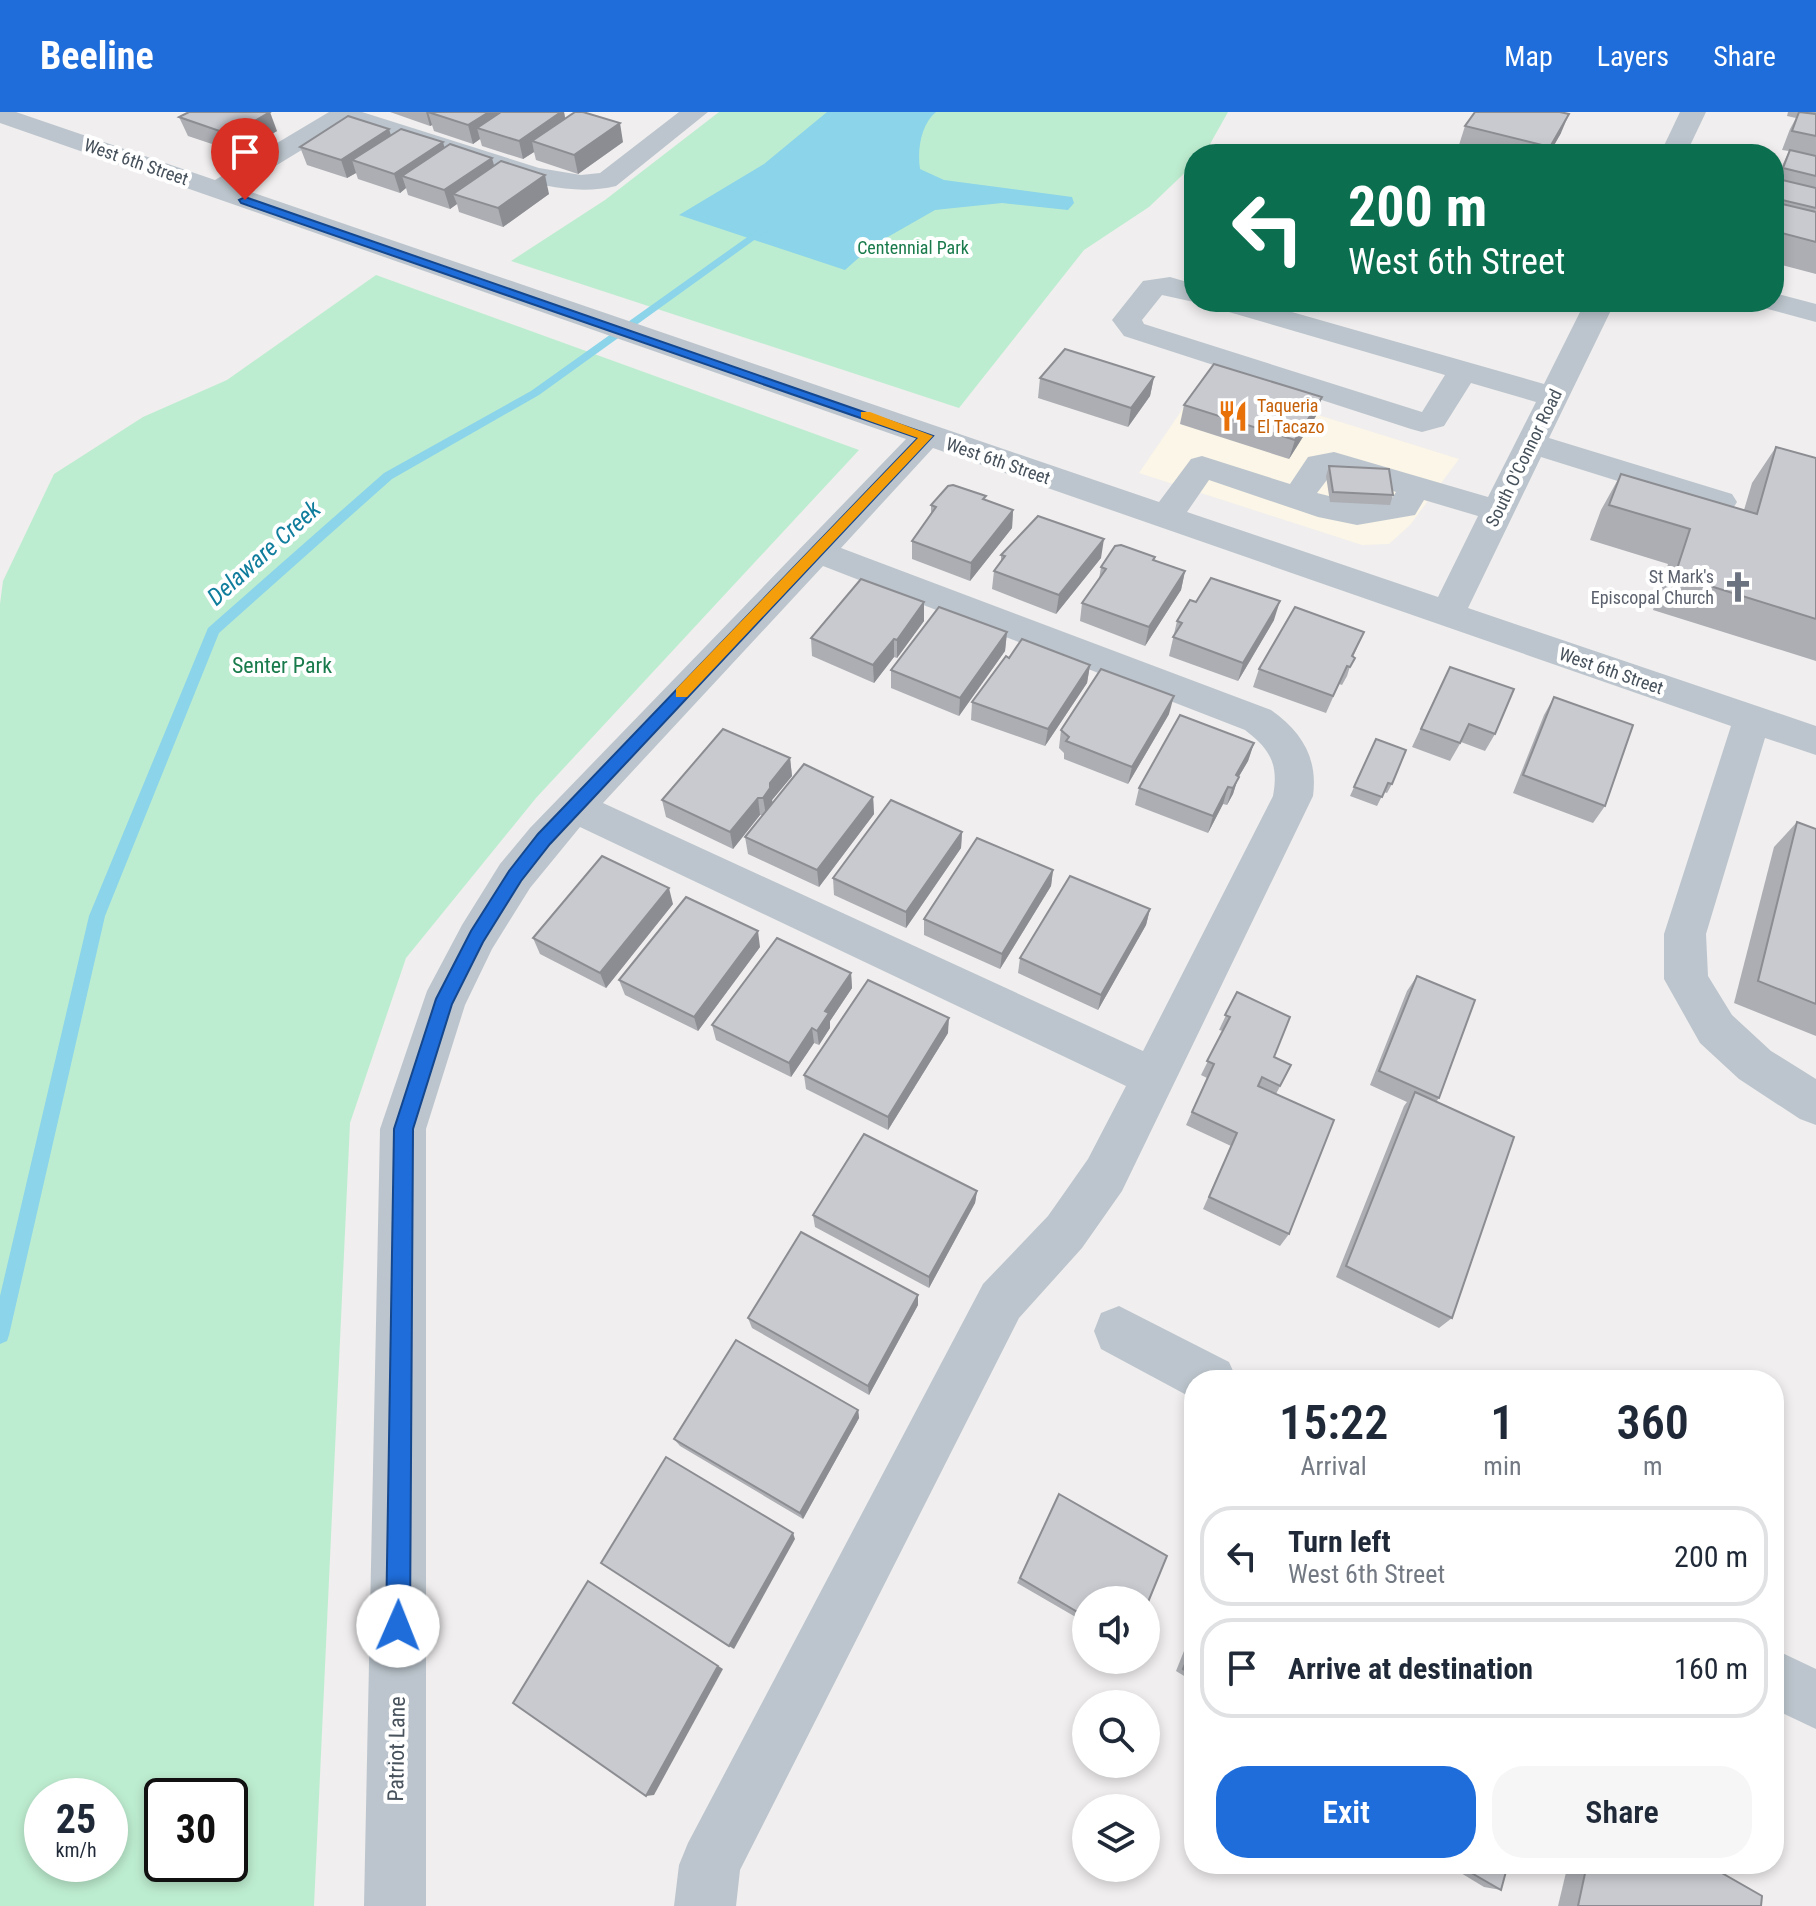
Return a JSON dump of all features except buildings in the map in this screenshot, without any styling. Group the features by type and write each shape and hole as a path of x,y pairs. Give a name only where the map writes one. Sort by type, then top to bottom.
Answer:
{"street":[{"path":"217,190 345,113 535,175 581,183 607,180 695,112"},
{"path":"1678,144 1693,112"},
{"path":"287,121 316,131"},
{"name":"West 6th Street","path":"7,124 217,190 1816,741"},
{"path":"1184,290 1170,286 1153,287 1127,320 1134,330 1422,422 1433,419 1463,371"},
{"path":"1784,305 1816,313"},
{"path":"1259,312 1554,397"},
{"name":"South O'Connor Road","path":"1447,615 1595,312"},
{"name":"Patriot Lane","path":"395,1906 403,1129 443,1004 477,937 515,876 574,807 927,436"},
{"path":"1531,443 1720,502"},
{"path":"1297,499 1319,464 1334,462 1498,511"},
{"path":"1165,518 1202,466 1297,499 1357,514 1403,507 1415,487"},
{"path":"705,1906 710,1865 1001,1301 1065,1232 1105,1175 1293,796 1297,775 1286,745 1258,720 819,552"},
{"path":"1752,719 1685,934 1686,979 1716,1029 1755,1065 1816,1104"},
{"path":"574,807 1153,1077"},
{"path":"1119,1331 1192,1370"},
{"path":"1784,1683 1816,1700"}],"shaded area":[{"path":"1203,379 1459,459 1410,525 1389,544 1362,545 1139,473"}],"green space":[{"name":"Centennial Park","path":"719,112 1228,112 1210,144 1184,144 1184,174 1149,207 1084,250 959,408 511,261 605,200"},
{"name":"Senter Park","path":"376,275 859,450 536,798 406,958 350,1123 314,1906 0,1906 0,604 3,581 54,474 143,417 227,380"}],"water":[{"path":"827,112 936,112 921,138 920,169 944,180 1072,197 1074,203 1068,210 1002,203 935,210 872,246 845,270 679,215 764,164"}],"waterway":[{"name":"Delaware Creek","path":"0,1335 97,916 213,631 388,476 535,393 767,226"}],"slow traffic":[{"path":"681,693 927,436 865,415"}],"place":[{"name":"Taqueria El Tacazo","path":"1233,416"},
{"name":"St Mark's Episcopal Church","path":"1738,587"}],"route":[{"path":"245,200 927,436 544,839 515,876 477,937 443,1004 403,1129 398,1626"}]}
